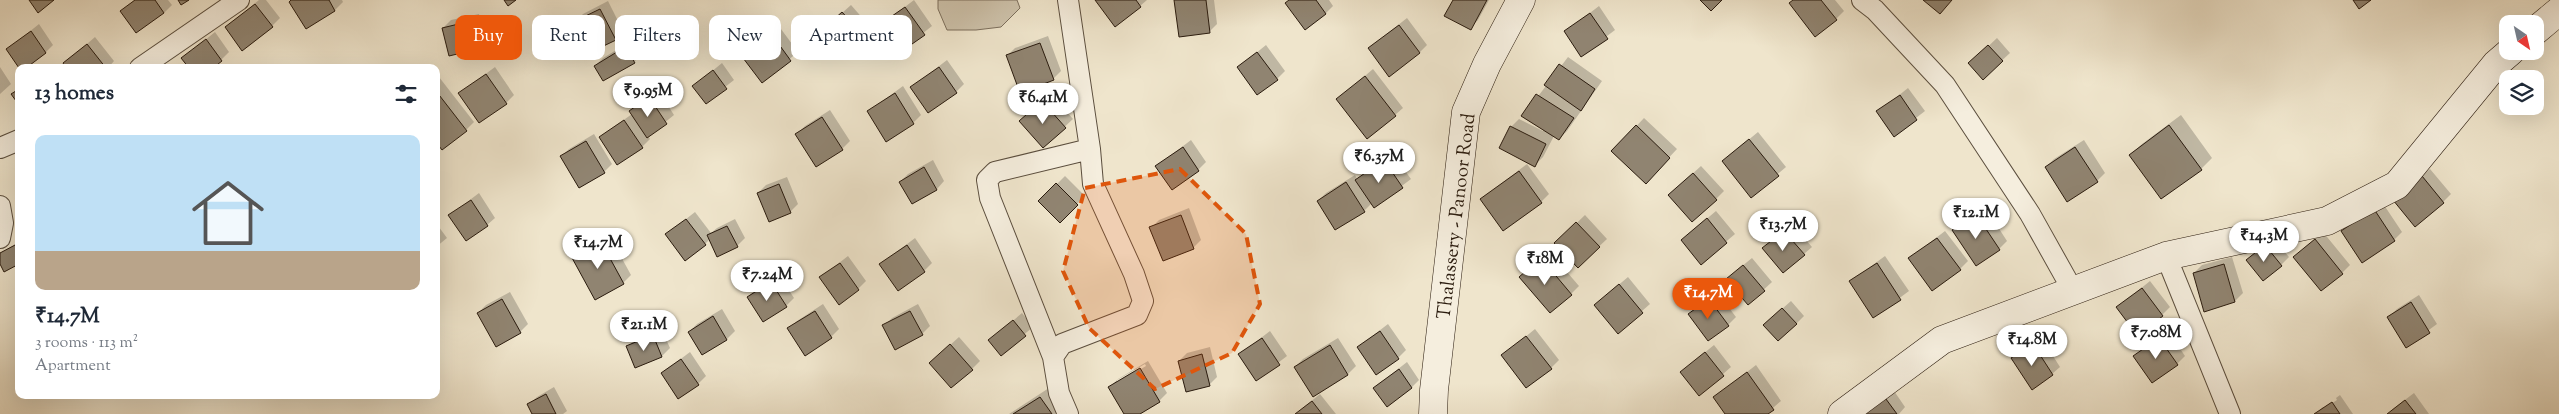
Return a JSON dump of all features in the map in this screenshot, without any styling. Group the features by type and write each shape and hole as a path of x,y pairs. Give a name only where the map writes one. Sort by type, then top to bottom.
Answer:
{"street":[{"path":"146,64 239,0"},
{"path":"1053,357 1062,344 1137,315 1143,301 1134,274 1092,184 1090,149 1068,0"},
{"name":"Thalassery - Panoor Road","path":"1433,414 1435,380 1466,112 1487,64 1521,0"},
{"path":"1862,0 1875,10 1945,85 2030,214 2072,290"},
{"path":"2544,24 2559,11"},
{"path":"1842,414 1942,340 2166,256 2327,221 2397,185 2501,60"},
{"path":"0,148 15,142"},
{"path":"1068,414 1059,393 1053,357 990,198 987,180 995,172 1090,149"},
{"path":"0,206 3,223 0,238"},
{"path":"2166,256 2230,414"}],"highlighted area":[{"path":"1180,169 1246,234 1260,304 1232,353 1155,389 1089,328 1063,271 1085,188"}],"shaded area":[{"path":"938,0 1017,0 1020,8 1001,27 976,30 947,30 938,9"}],"building":[{"path":"29,0 54,0 38,13"},
{"path":"135,0 155,0 164,13 136,33 120,11"},
{"path":"178,0 189,0 181,5"},
{"path":"291,0 329,0 335,11 306,29 289,2"},
{"path":"504,0 516,0 508,6"},
{"path":"1095,0 1136,0 1141,7 1115,27"},
{"path":"1174,0 1206,0 1210,33 1179,37"},
{"path":"1289,0 1316,0 1326,14 1305,30 1285,3"},
{"path":"1453,0 1487,0 1471,30 1444,16"},
{"path":"1700,0 1722,0 1711,11"},
{"path":"1793,0 1821,0 1837,20 1815,37 1789,3"},
{"path":"1923,0 1952,0 1940,14"},
{"path":"2353,0 2371,0 2359,9"},
{"path":"255,4 273,27 242,51 225,27"},
{"path":"905,7 911,15 894,15"},
{"path":"600,9 603,15 588,15"},
{"path":"1590,13 1608,39 1581,57 1564,31"},
{"path":"912,17 925,35 912,44"},
{"path":"605,19 615,38 615,40 605,45"},
{"path":"455,25 455,55 449,56 442,28"},
{"path":"1399,25 1420,53 1389,77 1368,48"},
{"path":"31,31 46,53 31,64 16,64 6,49"},
{"path":"206,39 222,61 218,64 186,64 181,58"},
{"path":"1040,43 1054,80 1020,93 1006,55"},
{"path":"87,44 103,64 64,64"},
{"path":"1988,45 2003,61 1983,80 1968,63"},
{"path":"781,47 791,61 762,83 745,60 781,60"},
{"path":"1257,52 1278,80 1257,95 1237,67"},
{"path":"615,53 615,60 633,60 635,63 603,81 594,66"},
{"path":"1559,64 1595,89 1581,111 1544,85"},
{"path":"939,67 957,93 928,113 910,87"},
{"path":"713,70 727,89 706,104 692,86"},
{"path":"486,74 507,104 479,123 458,93"},
{"path":"1365,76 1396,116 1367,139 1336,99"},
{"path":"15,92 15,100 11,94"},
{"path":"895,93 914,124 886,142 867,111"},
{"path":"1536,94 1574,118 1559,140 1521,116"},
{"path":"1900,95 1917,120 1894,137 1876,111"},
{"path":"440,96 467,131 442,150 440,147"},
{"path":"649,97 667,124 647,138 629,111"},
{"path":"1042,101 1066,128 1043,148 1019,121"},
{"path":"822,117 843,150 816,167 795,134"},
{"path":"624,120 643,148 617,165 599,137"},
{"path":"1636,125 1670,158 1646,184 1611,151"},
{"path":"2169,125 2202,170 2161,199 2129,155"},
{"path":"1510,126 1546,144 1535,167 1499,148"},
{"path":"1749,139 1779,176 1751,198 1722,161"},
{"path":"586,141 605,173 579,188 560,156"},
{"path":"1183,147 1199,171 1172,190 1155,166"},
{"path":"2075,147 2098,182 2067,202 2045,167"},
{"path":"1384,160 1403,188 1374,208 1355,180"},
{"path":"924,167 937,190 912,204 899,182"},
{"path":"1519,171 1542,203 1503,231 1480,199"},
{"path":"1693,173 1717,200 1692,222 1668,195"},
{"path":"2422,176 2444,203 2415,227 2393,200"},
{"path":"1346,182 1365,212 1335,230 1317,201"},
{"path":"1056,183 1078,205 1060,223 1038,201"},
{"path":"779,184 791,213 769,222 757,193"},
{"path":"471,200 488,226 466,241 448,215"},
{"path":"2374,209 2395,241 2362,263 2341,231"},
{"path":"1976,214 2000,250 1976,266 1952,230"},
{"path":"1181,215 1194,249 1163,261 1149,227"},
{"path":"1707,218 1727,243 1701,265 1681,240"},
{"path":"686,219 706,245 685,261 665,234"},
{"path":"1576,222 1600,247 1578,268 1554,243"},
{"path":"727,226 738,247 717,257 707,235"},
{"path":"1784,231 1805,255 1783,273 1762,248"},
{"path":"1937,238 1961,270 1932,291 1908,258"},
{"path":"2315,239 2343,274 2321,291 2293,257"},
{"path":"600,240 624,284 595,300 571,256"},
{"path":"15,245 15,266 4,272 0,264 0,253"},
{"path":"907,245 925,272 898,291 879,264"},
{"path":"2265,245 2282,266 2263,281 2246,260"},
{"path":"1541,258 1572,295 1550,313 1519,277"},
{"path":"840,263 859,290 839,305 819,277"},
{"path":"1877,263 1901,300 1873,318 1849,281"},
{"path":"2224,264 2235,302 2204,312 2193,273"},
{"path":"1743,265 1765,291 1748,305 1726,279"},
{"path":"771,282 787,307 763,322 747,297"},
{"path":"1619,284 1643,313 1618,334 1594,305"},
{"path":"2142,288 2163,316 2137,335 2116,307"},
{"path":"502,299 521,333 496,347 477,313"},
{"path":"1709,299 1729,326 1708,341 1688,314"},
{"path":"2411,302 2430,333 2406,348 2387,317"},
{"path":"1782,308 1797,324 1778,341 1763,325"},
{"path":"815,311 832,338 805,356 787,328"},
{"path":"910,311 923,335 895,350 882,325"},
{"path":"713,316 727,340 702,355 688,332"},
{"path":"1013,320 1026,336 1001,356 988,340"},
{"path":"1380,331 1399,359 1376,375 1357,347"},
{"path":"653,335 662,357 635,368 626,346"},
{"path":"1526,336 1552,369 1526,388 1501,355"},
{"path":"1262,338 1280,365 1256,381 1238,354"},
{"path":"2159,338 2178,365 2152,383 2133,356"},
{"path":"950,344 973,370 951,388 929,363"},
{"path":"2033,344 2053,375 2032,390 2011,358"},
{"path":"1330,345 1348,375 1313,397 1294,367"},
{"path":"1705,352 1724,376 1699,396 1680,372"},
{"path":"1202,354 1210,386 1186,392 1178,361"},
{"path":"681,359 699,385 678,399 661,373"},
{"path":"1140,368 1160,402 1140,414 1124,414 1108,387"},
{"path":"1399,369 1412,388 1387,407 1373,388"},
{"path":"1747,372 1774,410 1768,414 1725,414 1713,397"},
{"path":"546,394 556,414 532,414 527,404"},
{"path":"1883,395 1897,414 1866,414 1863,409"},
{"path":"1040,397 1052,414 1013,414"},
{"path":"2405,400 2416,414 2387,414"},
{"path":"1312,401 1322,414 1295,414"},
{"path":"2332,402 2340,414 2314,414"}]}
